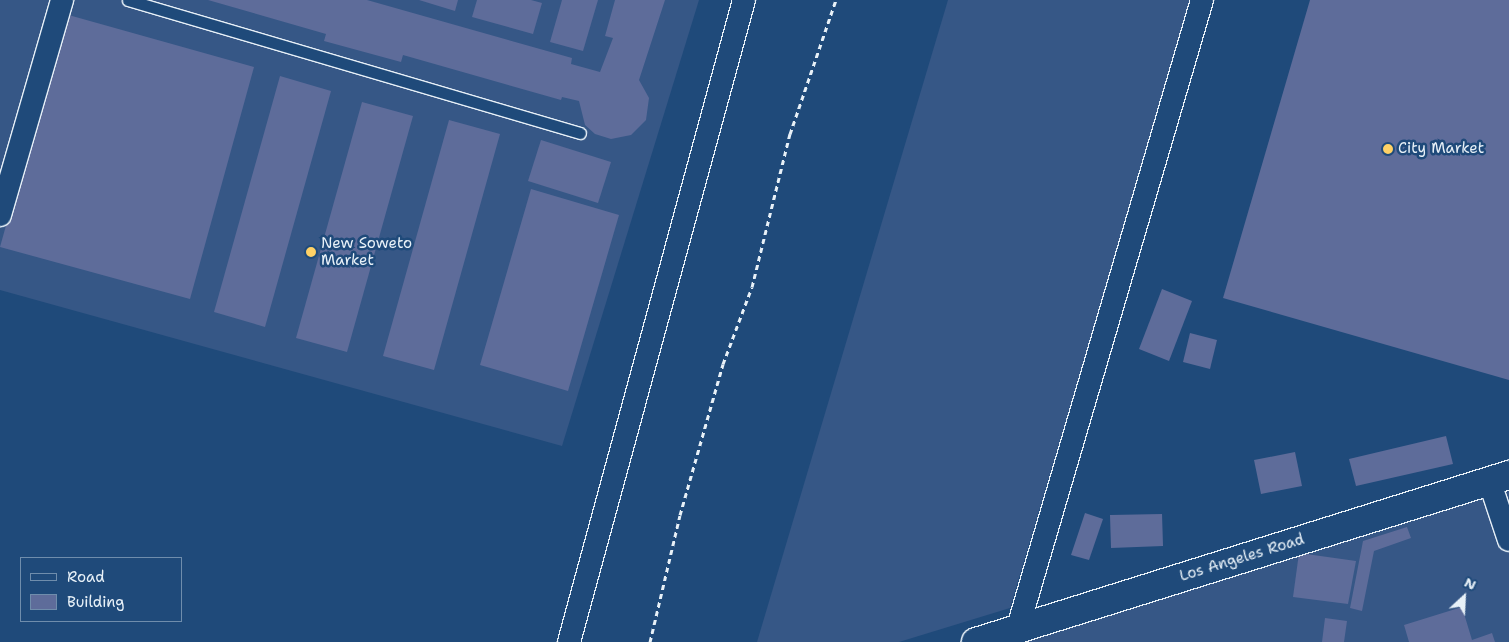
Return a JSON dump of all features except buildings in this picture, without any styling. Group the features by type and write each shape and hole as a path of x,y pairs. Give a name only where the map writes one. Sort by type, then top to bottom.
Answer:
{"main road":[{"name":"Los Angeles Road","path":"976,642 1016,636 1499,477"}],"street":[{"path":"0,215 62,0"},
{"path":"569,642 744,0"},
{"path":"1016,636 1202,0"},
{"path":"1499,477 1509,540"}],"lane":[{"path":"128,0 580,133"}],"path":[{"path":"650,642 680,514 722,364 752,287 790,134 836,0"}],"shaded area":[{"name":"New Soweto Market","path":"0,0 699,0 562,446 0,290"},
{"path":"948,0 1191,0 1010,608 899,642 757,642"},
{"path":"1509,479 1509,642 972,642"}],"place":[{"name":"City Market","path":"1388,149"},
{"name":"New Soweto Market","path":"311,252"}]}
